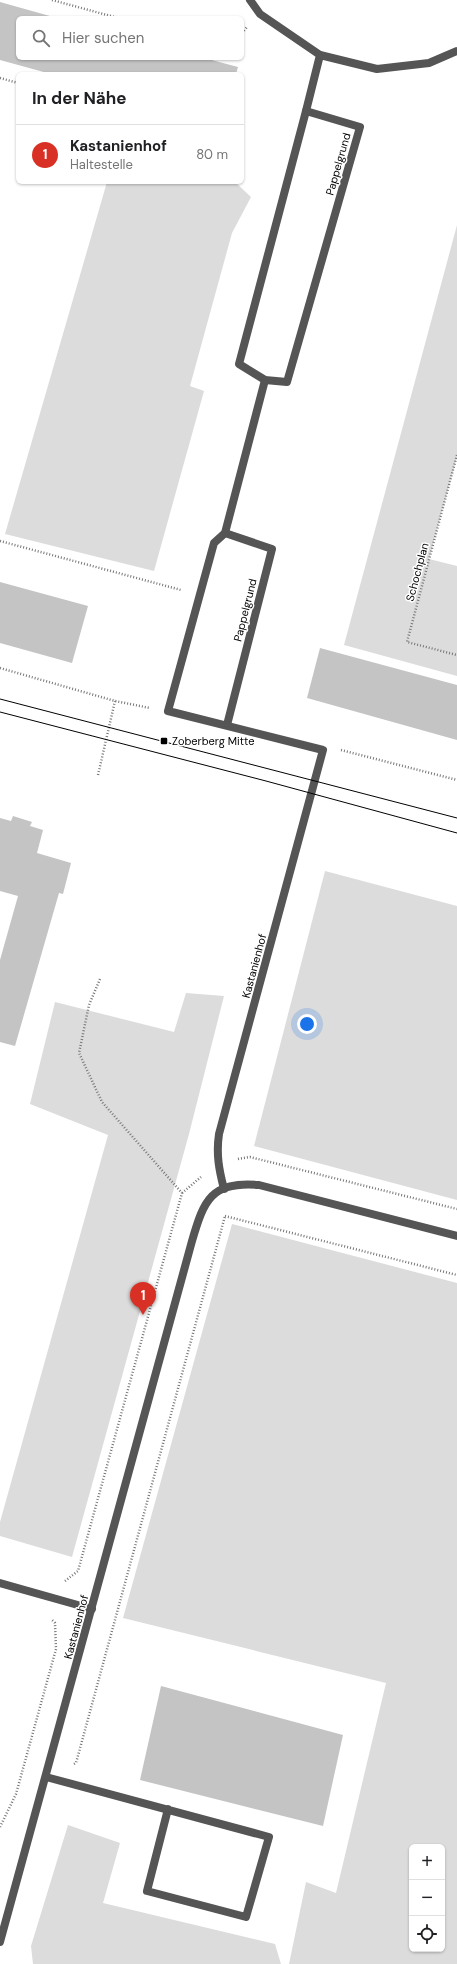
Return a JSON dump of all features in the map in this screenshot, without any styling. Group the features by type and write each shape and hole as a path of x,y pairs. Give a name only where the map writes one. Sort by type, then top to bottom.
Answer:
{"street":[{"path":"250,0 260,14 320,55 377,69 429,63 457,51"},
{"path":"306,111 320,55"},
{"name":"Pappelgrund","path":"306,111 360,127 287,382 265,380 238,364 306,111"},
{"path":"265,380 225,532 214,543 168,711 323,750"},
{"name":"Pappelgrund","path":"225,532 272,549 227,725"},
{"name":"Kastanienhof","path":"224,1189 218,1163 219,1134 323,750"},
{"name":"Kastanienhof","path":"0,1942 202,1210 209,1197 240,1183 259,1184 457,1236"},
{"path":"0,1583 92,1609"},
{"path":"46,1777 168,1809 269,1836 246,1917 147,1891 168,1809"}],"path":[{"path":"52,0 111,16"},
{"path":"0,78 16,82"},
{"name":"Schochplan","path":"457,455 406,642 457,655"},
{"path":"0,541 199,595"},
{"path":"0,668 115,701 168,711"},
{"path":"98,775 115,701"},
{"path":"323,750 342,750 457,780"},
{"path":"0,1827 16,1794 56,1649 55,1623 37,1605 41,1586 56,1587 78,1571 182,1193 102,1102 79,1053 90,1005 100,979"},
{"path":"202,1210 457,1275"},
{"path":"46,1777 76,1763 225,1216"}],"shaded area":[{"path":"106,184 237,184 251,197 232,233 190,386 204,391 154,571 5,534"},
{"path":"457,225 457,457 429,559 457,566 457,676 344,645"},
{"path":"325,871 457,906 457,1200 254,1146"},
{"path":"186,993 224,996 189,1134 72,1557 0,1536 0,1522 108,1135 30,1104 55,1002 174,1032"},
{"path":"232,1224 457,1283 457,1964 289,1964 306,1882 336,1893 386,1683 123,1618"},
{"path":"68,1825 120,1843 103,1903 275,1944 281,1964 33,1964 31,1946"}],"building":[{"path":"0,2 50,16 16,16 16,60 212,60 238,67 237,72 44,72 0,60"},
{"path":"0,582 88,606 72,663 0,643"},
{"path":"320,648 457,685 457,740 307,698"},
{"path":"13,816 32,822 30,826 43,830 37,853 71,863 63,894 59,893 15,1046 0,1042 0,960 18,896 0,891 0,818 11,821"},
{"path":"161,1686 343,1735 323,1826 140,1780"}],"tram line":[{"path":"0,699 457,818"},
{"path":"0,712 266,781 457,833"}],"place":[{"name":"Zoberberg Mitte","path":"164,741"},
{"name":"Kastanienhof","path":"143,1315"}]}
